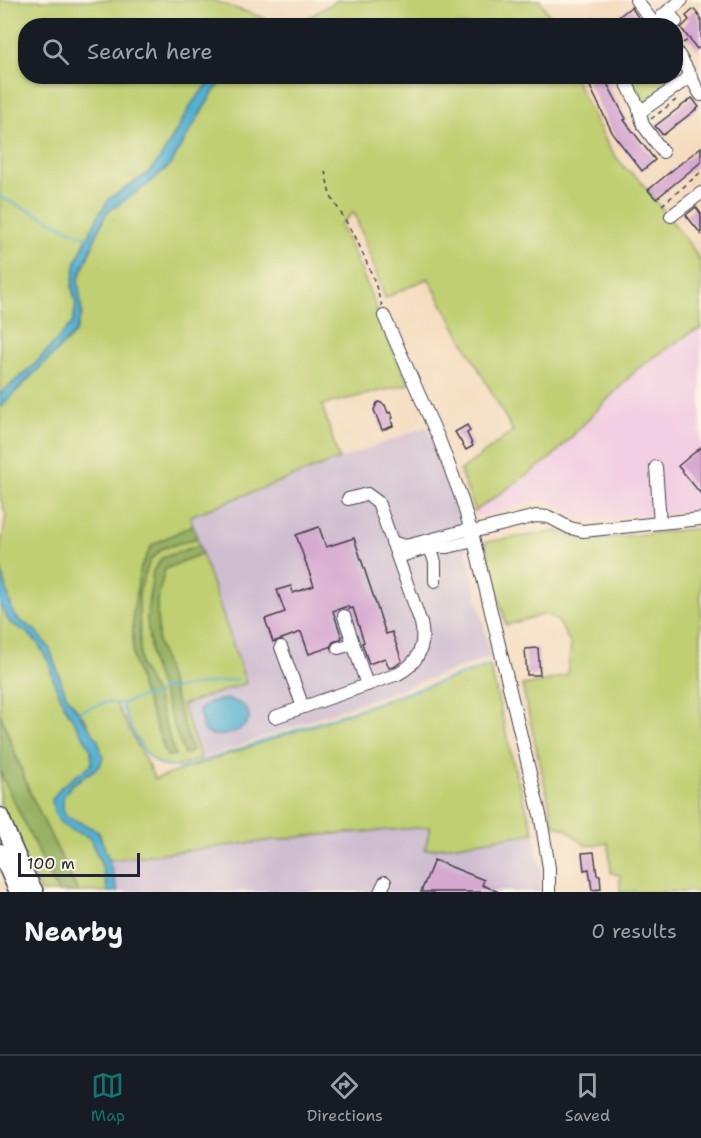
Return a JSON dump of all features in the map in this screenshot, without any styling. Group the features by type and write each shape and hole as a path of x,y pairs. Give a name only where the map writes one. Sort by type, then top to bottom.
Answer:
{"highway":[{"path":"0,816 35,892"},
{"path":"0,852 18,892"}],"street":[{"path":"636,0 663,18"},
{"path":"666,18 682,0"},
{"path":"683,60 694,76 701,95"},
{"path":"627,84 640,112 643,125 661,146"},
{"path":"640,112 682,84"},
{"path":"671,216 701,193"},
{"path":"384,316 427,414 440,438 472,534 541,819 549,868 549,892"},
{"path":"656,467 660,523"},
{"path":"275,717 406,669 414,663 421,649 423,635 421,623 378,502 367,494 348,499"},
{"path":"392,542 404,546 428,544 536,516 549,517 570,528 583,531 701,519"},
{"path":"435,562 440,550 472,534"},
{"path":"428,544 435,562 435,581"},
{"path":"398,557 428,544 448,547"},
{"path":"344,616 367,685"},
{"path":"338,648 353,644"},
{"path":"282,647 303,707"}],"path":[{"path":"643,125 681,96"},
{"path":"325,171 330,195 356,238 373,277 384,316"},
{"path":"662,204 701,172"}],"shaded area":[{"path":"701,329 701,510 590,520 576,516 546,501 478,517 475,511 551,458 637,369 692,332"},
{"path":"428,426 457,509 491,657 201,759 182,705 246,683 190,516"},
{"path":"431,827 425,850 534,833 541,873 540,892 118,892 109,860 307,836"}],"green space":[{"path":"0,0 211,0 264,18 18,18 18,84 208,84 193,102 160,159 147,174 124,189 87,238 76,262 72,286 76,305 73,322 35,364 0,394"},
{"path":"338,0 540,0 551,18 308,18"},
{"path":"220,84 578,84 610,149 625,168 639,179 701,262 701,329 692,332 637,369 551,458 475,511 460,471 513,431 428,278 385,298 354,212 340,225 410,384 322,405 339,459 190,516 193,525 152,545 140,570 133,614 133,657 141,686 167,756 175,755 157,697 140,666 139,592 150,560 163,548 197,538 199,545 162,558 149,597 149,638 152,657 184,754 192,752 158,642 157,600 165,569 202,553 246,683 182,705 201,759 173,767 163,766 154,761 140,744 121,704 116,704 155,779 490,665 516,775 534,833 425,850 430,827 307,836 109,860 98,831 66,816 63,809 63,797 71,785 100,766 87,722 66,695 49,647 36,631 19,620 13,613 5,588 0,565 6,515 0,498 0,407 75,333 82,314 78,280 106,213 147,185 170,165"},
{"path":"631,84 671,84 643,104"},
{"path":"193,525 197,538 163,548 150,560 139,592 140,666 157,697 175,755 167,756 141,686 133,657 133,614 140,570 152,545"},
{"path":"701,528 701,892 620,892 620,875 611,873 608,843 586,846 566,829 554,825 522,685 567,675 571,645 558,621 546,614 506,625 485,542 559,531 587,540"},
{"path":"199,545 202,553 165,569 157,600 158,642 192,752 184,754 152,663 147,620 153,571 162,558"},
{"path":"0,605 11,623 25,631 37,642 49,663 54,682 91,749 92,764 61,787 52,800 65,827 89,837 101,863 108,892 78,892 30,793 0,713"},
{"path":"0,713 30,793 78,892 58,892 3,779 0,772"},
{"path":"0,772 58,892 40,892 0,803"}],"water":[{"path":"208,84 220,84 170,165 147,185 106,213 78,280 82,314 75,333 0,407 0,394 35,364 73,322 76,305 72,286 76,262 99,214 110,198 147,174 160,159 193,102"},
{"path":"0,565 13,613 19,620 36,631 49,647 66,695 98,740 103,757 100,766 71,785 63,797 63,809 66,816 98,831 118,892 108,892 101,863 89,837 63,825 53,809 52,800 61,787 92,764 91,749 65,707 49,663 37,642 25,631 10,623 0,605"},
{"path":"226,699 239,703 245,708 248,711 249,720 240,729 228,734 214,735 203,730 199,710 209,702"}],"building":[{"path":"631,7 638,17 637,18 617,18"},
{"path":"694,9 701,19 701,46 697,49 683,31 683,26 689,20 686,16"},
{"path":"589,84 607,84 626,119 624,120 655,160 642,171 613,134"},
{"path":"692,98 699,107 663,135 655,126"},
{"path":"701,147 701,162 656,199 648,190"},
{"path":"696,207 701,214 701,234 686,215"},
{"path":"379,402 385,405 393,418 391,419 393,426 382,430 374,410"},
{"path":"467,425 470,431 467,433 473,446 466,450 455,432"},
{"path":"701,447 701,494 678,466"},
{"path":"319,527 326,547 354,538 386,634 392,632 402,661 394,667 389,668 385,658 369,664 353,608 349,609 348,606 333,611 342,638 333,642 330,647 309,654 301,632 273,642 265,619 285,612 277,590 291,586 293,593 314,586 296,535"},
{"path":"538,648 540,675 527,675 525,649"},
{"path":"594,852 601,889 592,890 589,869 584,870 582,853"},
{"path":"434,860 484,880 482,885 499,892 421,892"}],"waterway":[{"path":"0,197 90,239"},
{"path":"76,713 106,702 121,704 136,739 148,755 163,765 182,768 490,665"},
{"path":"121,704 144,696 157,697 161,687 171,689 238,679"}]}
